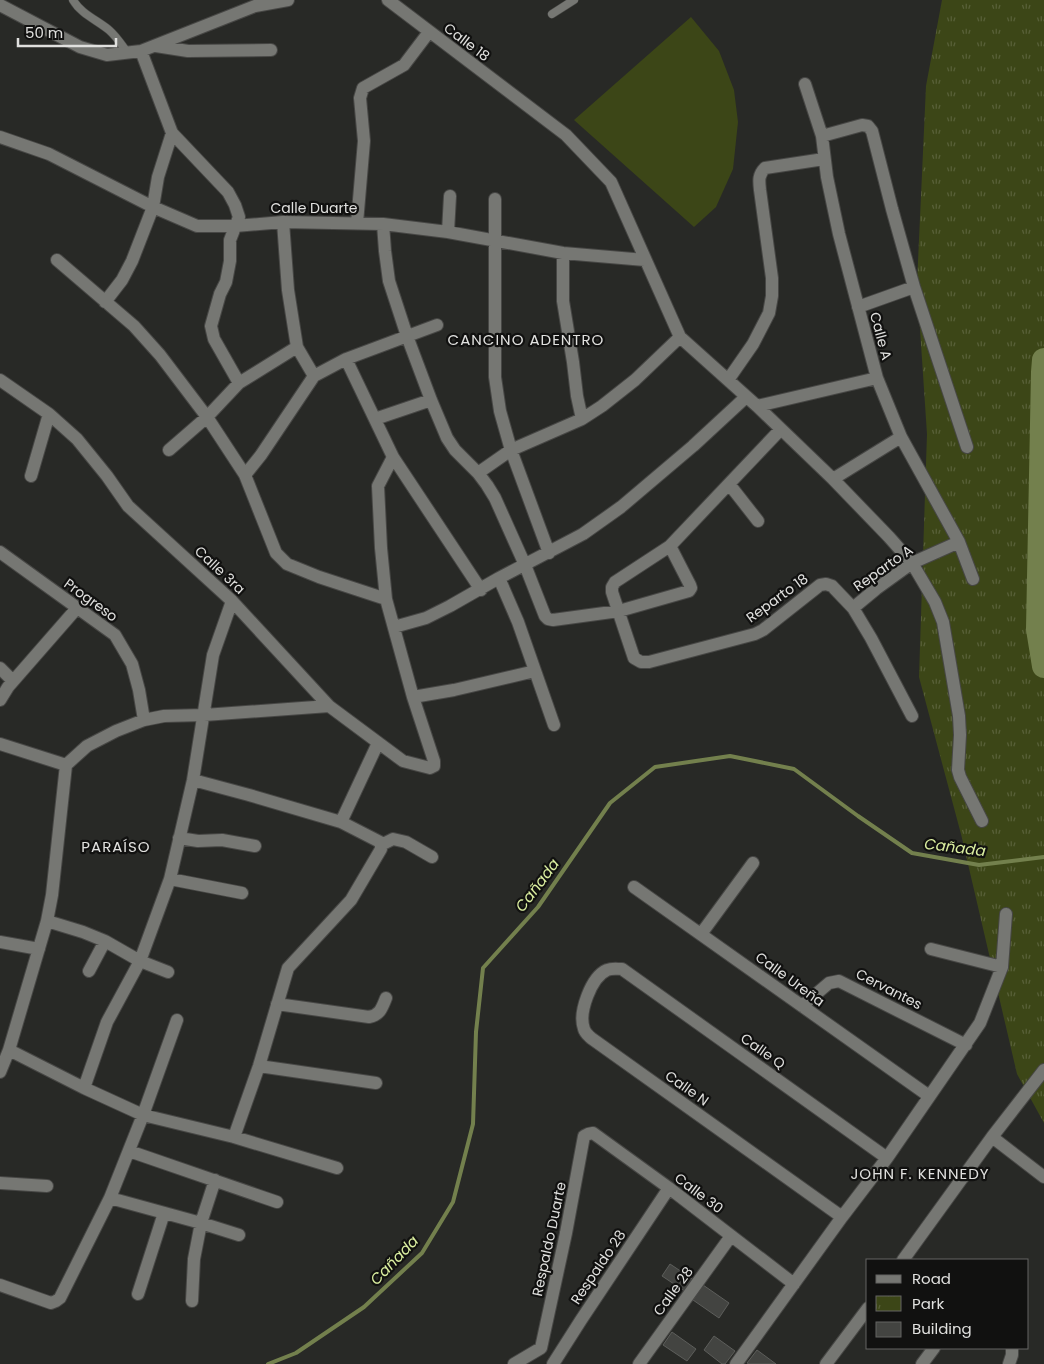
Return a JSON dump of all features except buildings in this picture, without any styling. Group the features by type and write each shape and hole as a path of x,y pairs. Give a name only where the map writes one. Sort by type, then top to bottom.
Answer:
{"street":[{"path":"0,5 80,47 107,55 153,46 255,6 288,0"},
{"name":"Calle 18","path":"388,0 566,135 611,182 680,337"},
{"path":"357,223 364,141 361,92 364,88 404,65 429,32"},
{"path":"153,46 188,51 271,50"},
{"path":"134,51 172,133 228,192 240,217 230,240 230,261 226,282 220,294 211,326 214,339 239,383"},
{"name":"Calle A","path":"805,84 822,136 824,159 840,234 877,378 901,437 959,542 973,579"},
{"path":"822,136 862,125 868,126 872,131 914,287 967,447"},
{"path":"105,302 122,280 132,260 153,207 158,177 172,133"},
{"name":"Calle Duarte","path":"0,137 49,154 153,207 197,226 235,226 283,222 383,224 448,232 563,253 645,260"},
{"path":"728,380 761,329 769,313 772,296 772,278 760,190 759,177 761,172 765,168 824,159"},
{"path":"448,232 450,196"},
{"path":"495,199 495,377 500,411 511,450 549,553"},
{"path":"283,222 288,290 297,347 314,376"},
{"path":"383,224 389,281 431,400 447,438 455,450 478,473 495,498 545,616 553,620 619,611 689,591 690,585 670,546"},
{"path":"563,253 563,301 573,362 576,396 582,419"},
{"path":"57,260 134,326 160,355 206,417 245,475 268,537 276,553 287,564 319,578 386,599"},
{"path":"858,307 914,287"},
{"path":"245,475 261,455 314,376 346,359 436,325"},
{"path":"478,473 511,450 582,419 602,406 635,380 680,337 834,479 912,563 935,602 943,622 959,716 958,770 982,821"},
{"path":"169,450 206,417 239,383 297,347"},
{"path":"346,359 393,456 481,590"},
{"path":"757,406 877,378"},
{"name":"Calle 3ra","path":"0,380 49,414 77,439 128,506 232,601 329,706 403,761 430,768 434,766 434,761 413,697"},
{"path":"394,627 426,618 583,534 621,507 693,446 746,397"},
{"path":"375,419 431,400"},
{"path":"31,476 49,414"},
{"path":"619,611 612,592 615,582 670,546 781,429"},
{"path":"834,479 901,437"},
{"path":"393,456 378,486 380,548 386,599 413,697 454,690 535,671"},
{"path":"728,484 758,521"},
{"name":"Reparto A","path":"853,608 912,563 959,542"},
{"name":"Progreso","path":"0,552 115,635 132,664 144,720"},
{"path":"499,578 518,622 554,725"},
{"name":"Reparto 18","path":"619,611 634,658 641,662 649,662 755,634 763,630 820,585 832,586 853,608 872,638 912,716"},
{"path":"84,1088 107,1022 140,961 170,879 193,780 214,655 232,601"},
{"path":"0,700 13,681 77,608"},
{"path":"0,668 13,681"},
{"path":"0,1072 9,1050 47,921 52,895 66,765 87,746 116,730 144,720 164,716 329,706"},
{"path":"341,822 378,743"},
{"path":"0,744 66,765"},
{"path":"193,780 250,794 341,822 380,842 381,845 381,849 351,900 288,968 260,1066 234,1137"},
{"path":"179,838 198,841 222,840 256,846"},
{"path":"381,845 394,839 406,842 432,857"},
{"path":"701,934 753,864"},
{"path":"170,879 242,892"},
{"name":"Calle Ureña","path":"634,887 929,1096"},
{"path":"736,1364 887,1158 966,1046 980,1023 1002,966 1006,914"},
{"path":"47,921 105,941 140,961 168,972"},
{"path":"89,971 105,941"},
{"path":"0,942 39,949"},
{"path":"930,949 1002,966"},
{"name":"Calle Q","path":"622,969 887,1158"},
{"name":"Calle N","path":"622,969 604,971 589,989 582,1022 584,1031 591,1038 842,1217"},
{"name":"Cervantes","path":"802,1006 829,982 839,981 966,1046"},
{"path":"277,1004 369,1017 376,1016 380,1012 386,998"},
{"path":"0,1285 51,1303 60,1298 110,1198 143,1115 177,1020"},
{"path":"9,1050 143,1115 234,1137 338,1168"},
{"path":"260,1066 376,1083"},
{"path":"903,1259 992,1137 1044,1070"},
{"name":"Calle 30","path":"584,1136 593,1133 669,1188 794,1284"},
{"name":"Respaldo Duarte","path":"541,1348 566,1233 584,1136"},
{"path":"992,1137 1044,1177"},
{"path":"129,1151 277,1202"},
{"path":"192,1301 194,1259 201,1223 215,1180"},
{"path":"0,1182 47,1186"},
{"name":"Respaldo 28","path":"554,1363 669,1188"},
{"path":"110,1198 239,1235"},
{"path":"138,1294 164,1213"},
{"name":"Calle 28","path":"639,1364 731,1236"},
{"path":"826,1364 866,1311"},
{"path":"514,1364 541,1348 554,1363"},
{"path":"922,1364 933,1349"},
{"path":"1009,1364 1012,1349"}],"lane":[{"path":"72,0 76,6 134,51"},
{"path":"552,14 574,0"}],"green space":[{"path":"942,0 1044,0 1044,1123 1017,1074 961,834 919,677 927,434 917,284 926,86"},
{"path":"691,17 719,51 734,90 738,122 733,169 716,207 694,227 574,120"}],"waterway":[{"path":"1044,360 1038,629 1044,666"},
{"name":"Cañada","path":"268,1364 296,1353 364,1307 422,1253 453,1202 473,1124 476,1032 483,968 538,907 610,803 655,767 730,756 794,769 912,853 979,865 1044,857"}],"district":[{"name":"CANCINO ADENTRO","path":"526,339"},
{"name":"PARAÍSO","path":"116,846"},
{"name":"JOHN F. KENNEDY","path":"920,1173"}]}
